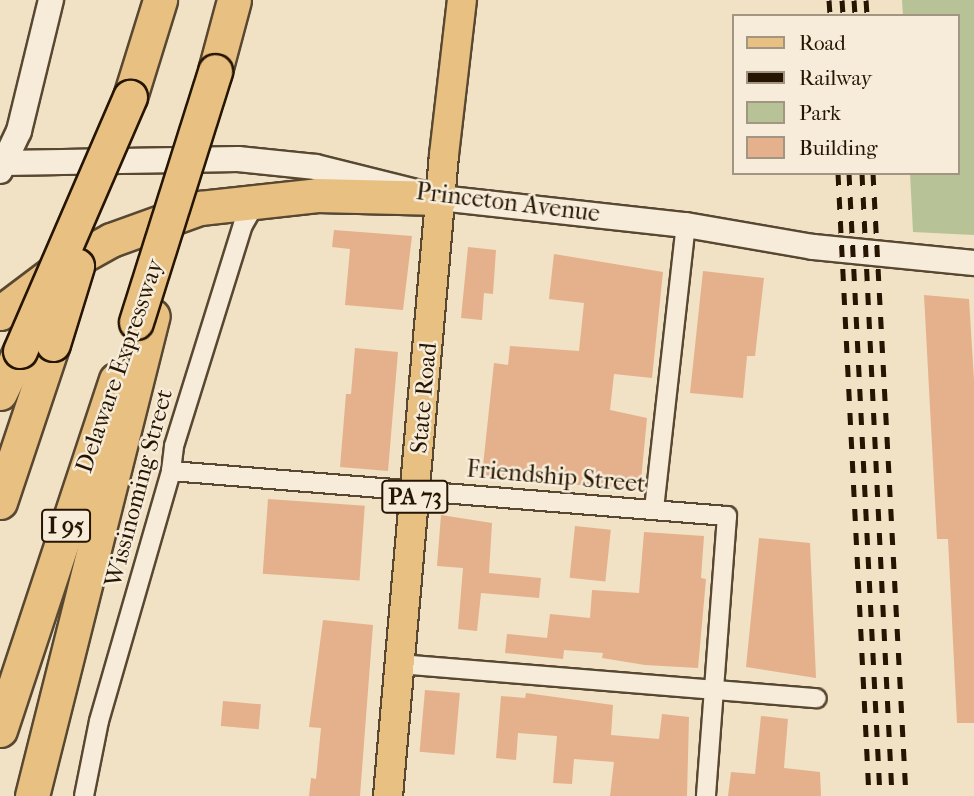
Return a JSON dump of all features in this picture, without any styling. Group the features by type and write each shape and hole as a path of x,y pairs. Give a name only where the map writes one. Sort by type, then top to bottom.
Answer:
{"highway":[{"path":"0,502 160,0"},
{"name":"Delaware Expressway","path":"0,730 144,319 234,0"},
{"path":"0,393 130,97"},
{"path":"0,313 57,270 111,240 200,208 258,199 440,198"},
{"path":"32,796 144,319"}],"main road":[{"path":"1,166 19,131 51,0"},
{"name":"State Road","path":"388,796 440,198 462,0"},
{"name":"Princeton Avenue","path":"1,166 238,159 316,167 440,198 687,225 813,247 974,263"}],"street":[{"name":"Wissinoming Street","path":"84,796 99,721 171,471 174,446 235,249 258,199"},
{"path":"654,509 687,225"},
{"name":"Friendship Street","path":"171,471 727,516 714,688"},
{"path":"399,664 817,698"},
{"path":"706,796 714,688"}],"green space":[{"path":"902,0 974,0 974,235 913,232 910,175 960,175 960,14 903,14"}],"building":[{"path":"334,230 412,236 403,310 345,305 350,249 332,247"},
{"path":"468,247 496,250 493,294 484,293 482,320 461,318"},
{"path":"554,254 663,272 652,378 614,374 610,410 647,418 640,491 482,475 494,363 508,365 510,346 579,351 584,303 549,299"},
{"path":"703,271 764,278 755,356 747,356 743,398 690,393"},
{"path":"924,295 969,299 974,380 974,723 957,723 948,539 937,539"},
{"path":"355,348 398,352 388,471 340,467 346,394 351,394"},
{"path":"268,499 365,506 360,581 263,574"},
{"path":"441,515 492,523 489,573 541,578 539,598 481,593 477,631 458,629 463,568 437,566"},
{"path":"575,526 611,530 605,581 570,578"},
{"path":"644,532 704,536 701,578 706,579 698,668 645,665 602,658 603,653 564,650 563,659 505,653 507,634 547,638 550,614 590,618 592,590 639,593"},
{"path":"759,538 810,543 816,678 746,667"},
{"path":"323,620 373,625 360,796 309,796 311,778 316,779 321,728 309,727"},
{"path":"425,690 460,693 454,755 420,752"},
{"path":"526,693 613,705 611,735 659,739 662,714 689,717 687,796 610,796 614,762 574,759 572,784 553,783 557,736 518,733 516,760 496,758 501,696 525,698"},
{"path":"223,701 261,704 259,729 221,726"},
{"path":"761,716 788,719 784,768 820,772 821,796 728,796 731,772 755,774"}],"railway":[{"path":"829,0 830,14"},
{"path":"842,0 843,14"},
{"path":"854,0 855,14"},
{"path":"866,0 867,14"},
{"path":"838,175 869,796"},
{"path":"849,175 880,796"},
{"path":"862,175 892,796"},
{"path":"873,175 906,796"}]}
